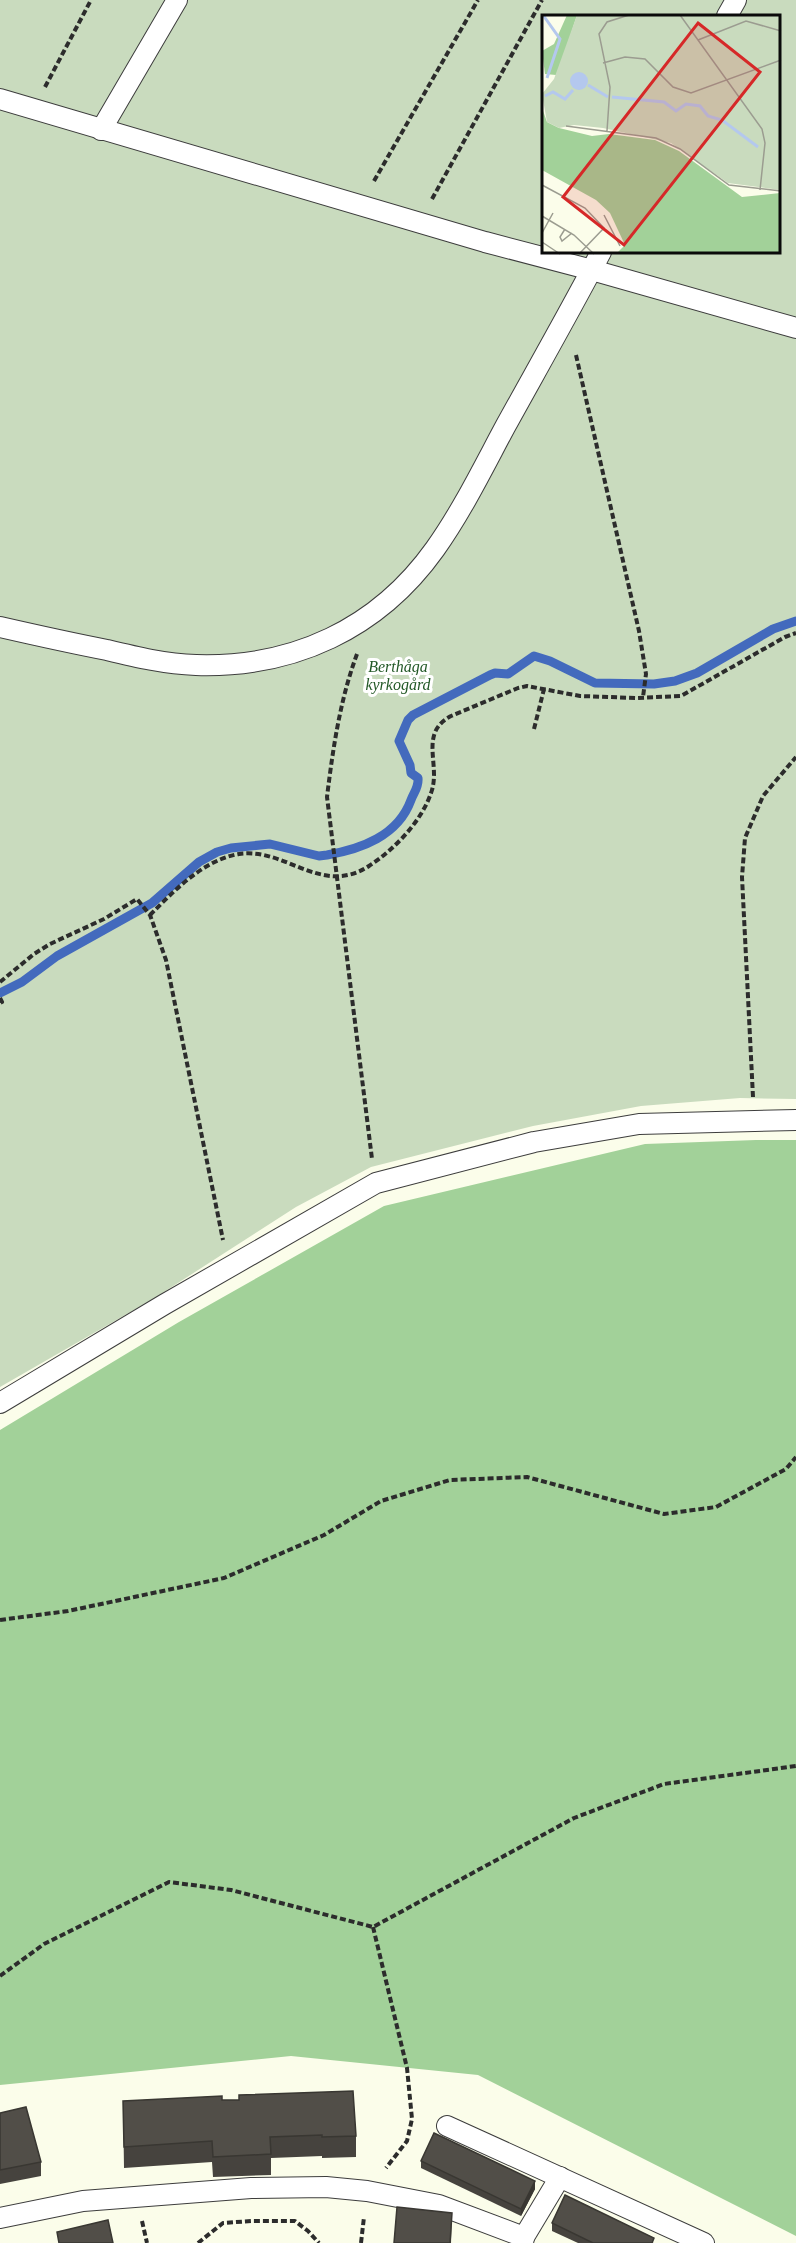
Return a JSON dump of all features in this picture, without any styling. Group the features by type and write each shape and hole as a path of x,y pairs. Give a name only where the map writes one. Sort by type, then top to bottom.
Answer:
{"lane":[{"path":"101,130 177,0"},
{"path":"728,15 736,0"},
{"path":"0,99 418,223 796,328"},
{"path":"0,627 159,662 222,665 242,664 295,652 331,639 370,616 411,580 446,534 600,254"},
{"path":"0,1403 228,1267 376,1183 534,1142 639,1124 796,1120"},
{"path":"447,2126 704,2243"},
{"path":"0,2218 83,2201 251,2188 326,2187 367,2191 439,2205 523,2240 560,2177"}],"path":[{"path":"33,109 91,0"},
{"path":"359,206 478,0"},
{"path":"418,223 542,0"},
{"path":"567,315 639,631 646,674 643,698"},
{"path":"370,616 347,681 332,750 327,797 376,1183"},
{"path":"150,915 174,891 213,863 235,855 261,855 336,878 353,874 369,866 389,851 413,824 432,789 432,743 435,729 451,716 527,686 580,696 643,698 681,696 796,633"},
{"path":"534,729 544,689"},
{"path":"754,1120 742,877 744,838 763,796 796,757"},
{"path":"0,982 50,944 104,919 137,899 150,915 166,960 228,1267"},
{"path":"0,998 2,1002 0,1003"},
{"path":"0,1620 68,1611 224,1578 324,1535 381,1501 450,1480 526,1477 664,1514 716,1507 786,1469 796,1457"},
{"path":"0,1976 44,1944 169,1882 231,1890 373,1927 574,1818 664,1784 796,1766"},
{"path":"361,2243 367,2191 407,2141 412,2119 407,2068 373,1927"},
{"path":"198,2243 223,2223 295,2222 319,2243"}],"green space":[{"name":"Berthåga kyrkogård","path":"0,0 796,0 796,1099 740,1098 641,1106 533,1126 371,1167 296,1207 153,1299 0,1387"},
{"path":"796,1140 796,2236 478,2075 291,2056 0,2085 0,1430 179,1322 384,1206 645,1144"}],"building":[{"path":"353,2091 356,2136 270,2137 271,2154 213,2157 212,2141 124,2147 123,2101 222,2096 222,2100 239,2100 239,2095"},
{"path":"26,2107 41,2162 0,2170 0,2113"},
{"path":"434,2133 535,2181 521,2209 421,2161"},
{"path":"565,2195 654,2238 652,2243 593,2243 552,2223"},
{"path":"397,2207 452,2213 450,2243 394,2243"},
{"path":"108,2220 113,2243 59,2243 57,2232"}],"waterway":[{"path":"0,993 22,982 57,956 152,903 199,862 217,852 231,848 270,844 319,856 353,849 388,832 405,812 418,784 418,778 411,773 410,765 399,741 408,720 413,715 490,675 508,674 534,656 550,661 595,683 654,684 675,681 697,673 773,629 796,621"}]}
